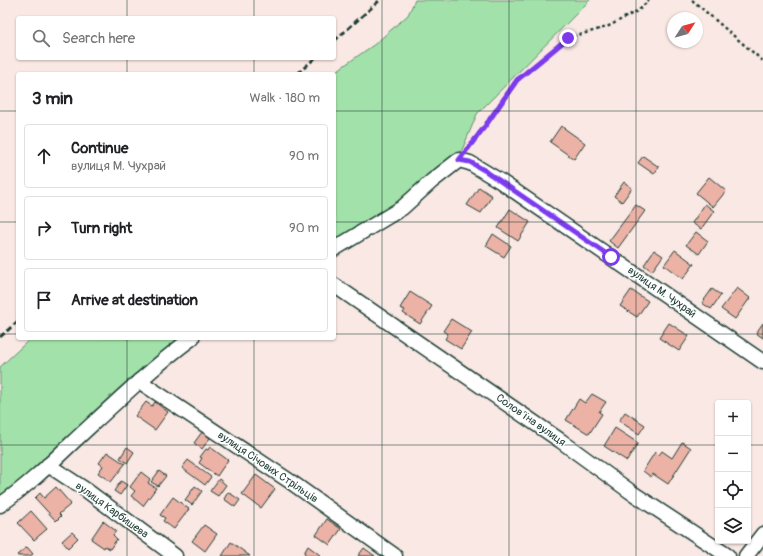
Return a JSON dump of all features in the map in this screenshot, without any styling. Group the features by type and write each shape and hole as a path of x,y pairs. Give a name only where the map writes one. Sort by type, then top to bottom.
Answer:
{"street":[{"path":"336,248 402,208 432,181 459,160"},
{"name":"вулиця М. Чухрай","path":"459,160 470,162 495,177 763,362"},
{"name":"Соловʼїна вулиця","path":"336,286 561,441 632,492 728,556"},
{"path":"0,506 28,483 139,381 189,340"},
{"name":"вулиця Січових Стрільців","path":"139,381 291,482 395,556"},
{"name":"вулиця Карбишева","path":"48,465 86,490 176,556"},
{"path":"746,556 763,534"}],"path":[{"path":"459,160 479,135 517,80 568,38 607,27 639,10 649,0"},
{"path":"692,0 763,62"}],"green space":[{"path":"415,0 590,0 477,114 462,150 396,206 336,243 335,72 375,44 408,15"},
{"path":"29,340 182,340 41,465 0,499 0,367"}],"building":[{"path":"561,126 585,143 574,159 550,142"},
{"path":"643,156 659,167 654,174 638,163"},
{"path":"709,177 726,191 713,207 696,193"},
{"path":"624,182 632,188 622,202 614,196"},
{"path":"479,187 492,196 481,213 467,205"},
{"path":"705,204 714,211 701,229 692,223"},
{"path":"636,205 645,211 618,248 609,241"},
{"path":"510,209 530,222 518,241 498,228"},
{"path":"696,232 708,241 699,254 686,245"},
{"path":"493,234 511,246 504,257 486,246"},
{"path":"654,250 663,256 652,271 644,265"},
{"path":"675,250 694,264 683,279 664,265"},
{"path":"737,288 750,298 735,319 721,309"},
{"path":"712,289 721,295 711,309 702,303"},
{"path":"631,290 648,301 637,317 620,306"},
{"path":"410,292 432,306 420,324 403,313 405,310 400,308"},
{"path":"451,319 472,332 461,349 445,339 448,334 443,331"},
{"path":"669,323 689,336 679,351 659,338"},
{"path":"763,323 763,338 756,333"},
{"path":"592,394 606,402 599,412 602,414 589,434 566,420 579,399 585,403"},
{"path":"146,402 152,406 155,402 168,412 155,430 135,416"},
{"path":"625,412 645,425 639,434 619,421"},
{"path":"615,428 638,443 627,461 604,446"},
{"path":"202,432 210,438 202,449 194,443"},
{"path":"682,442 691,448 668,484 653,474 651,477 643,471 655,452 659,455 662,451 672,458"},
{"path":"127,447 134,452 127,463 120,458"},
{"path":"210,447 228,460 217,476 199,463 202,458 200,457 206,449 208,450"},
{"path":"107,452 125,464 111,482 98,473 103,466 99,463"},
{"path":"188,460 211,477 205,485 182,468"},
{"path":"159,471 166,476 158,486 151,482"},
{"path":"141,472 150,479 148,483 156,488 143,506 131,496 135,491 130,487"},
{"path":"256,475 275,489 261,508 242,494"},
{"path":"219,479 226,485 218,496 210,491"},
{"path":"121,481 127,485 120,495 114,491"},
{"path":"195,486 202,491 192,505 185,500"},
{"path":"56,487 71,504 59,514 61,516 56,521 35,498 40,493 44,498"},
{"path":"228,492 240,500 235,507 224,499"},
{"path":"173,497 189,509 174,529 163,521 165,518 160,515"},
{"path":"31,511 47,529 34,540 18,523"},
{"path":"327,519 341,529 330,545 316,535"},
{"path":"103,521 116,531 113,535 117,539 110,549 105,546 104,548 91,539"},
{"path":"204,525 217,534 205,551 192,541"},
{"path":"72,532 78,538 68,548 62,541"},
{"path":"231,542 250,556 222,556"},
{"path":"308,546 320,556 308,556 304,553"},
{"path":"27,547 33,554 30,556 17,555"},
{"path":"364,548 375,556 358,556"}],"railway":[{"path":"336,39 380,0"},
{"path":"299,72 313,60"},
{"path":"0,337 16,323"}],"route":[{"path":"568,38 517,80 472,146 459,160 470,162 500,180 611,257"}]}
